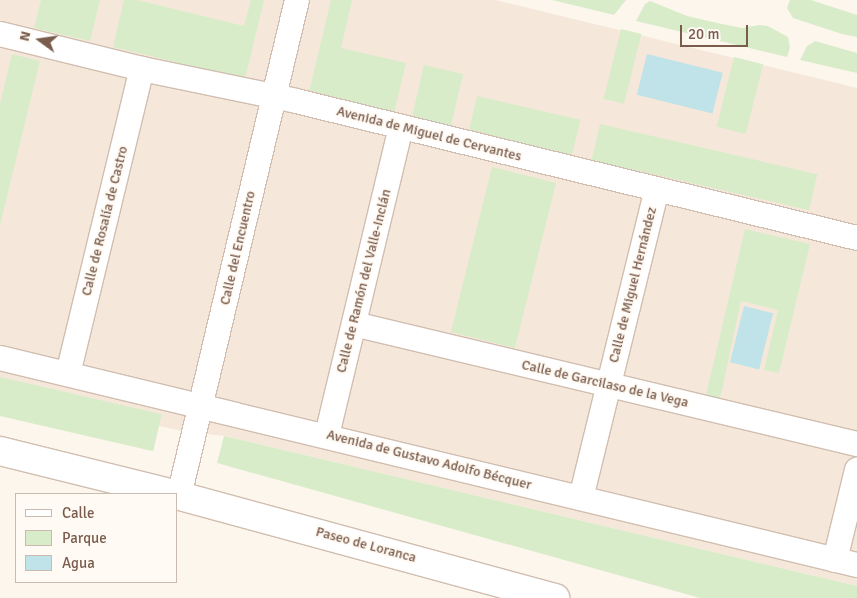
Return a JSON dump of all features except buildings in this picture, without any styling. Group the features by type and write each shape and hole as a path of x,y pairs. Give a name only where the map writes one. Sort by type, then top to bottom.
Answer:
{"street":[{"name":"Calle del Encuentro","path":"177,493 200,406 297,0"},
{"name":"Avenida de Miguel de Cervantes","path":"0,34 142,69 274,96 857,238"},
{"name":"Calle de Rosalía de Castro","path":"68,374 142,69"},
{"name":"Calle de Ramón del Valle-Inclán","path":"326,435 401,127"},
{"name":"Calle de Miguel Hernández","path":"582,498 657,189"},
{"name":"Calle de Garcilaso de la Vega","path":"354,324 857,444"},
{"name":"Avenida de Gustavo Adolfo Bécquer","path":"0,358 326,435 846,562"},
{"name":"Paseo de Loranca","path":"0,451 168,493"},
{"path":"846,562 857,470"},
{"name":"Paseo de Loranca","path":"178,496 555,598"}],"shaded area":[{"path":"0,0 496,0 857,88 857,586 224,436 181,431 0,388"}],"green space":[{"path":"41,0 100,0 90,41 34,28"},
{"path":"124,0 137,0 244,26 251,0 264,0 245,79 113,47"},
{"path":"331,0 352,0 341,48 406,63 394,113 309,92"},
{"path":"552,0 626,0 614,15"},
{"path":"790,0 811,0 857,15 857,37 793,18 787,8"},
{"path":"650,1 687,16 717,23 742,28 759,25 768,26 788,37 790,48 787,57 636,21 645,4"},
{"path":"621,29 641,34 624,104 604,99"},
{"path":"815,41 857,53 857,73 800,60 807,46"},
{"path":"12,54 40,61 0,225 0,104"},
{"path":"734,57 763,64 746,134 717,127"},
{"path":"424,65 463,74 451,127 412,118"},
{"path":"477,96 580,120 572,155 469,131"},
{"path":"600,124 817,174 809,210 592,160"},
{"path":"492,167 556,183 515,348 451,332"},
{"path":"745,229 810,244 779,373 764,370 778,310 741,301 720,399 706,395"},
{"path":"0,377 162,414 153,451 0,416"},
{"path":"224,436 857,586 857,598 700,598 217,463"}],"water":[{"path":"647,54 723,73 713,114 637,95"},
{"path":"744,306 773,313 759,370 730,362"}]}
